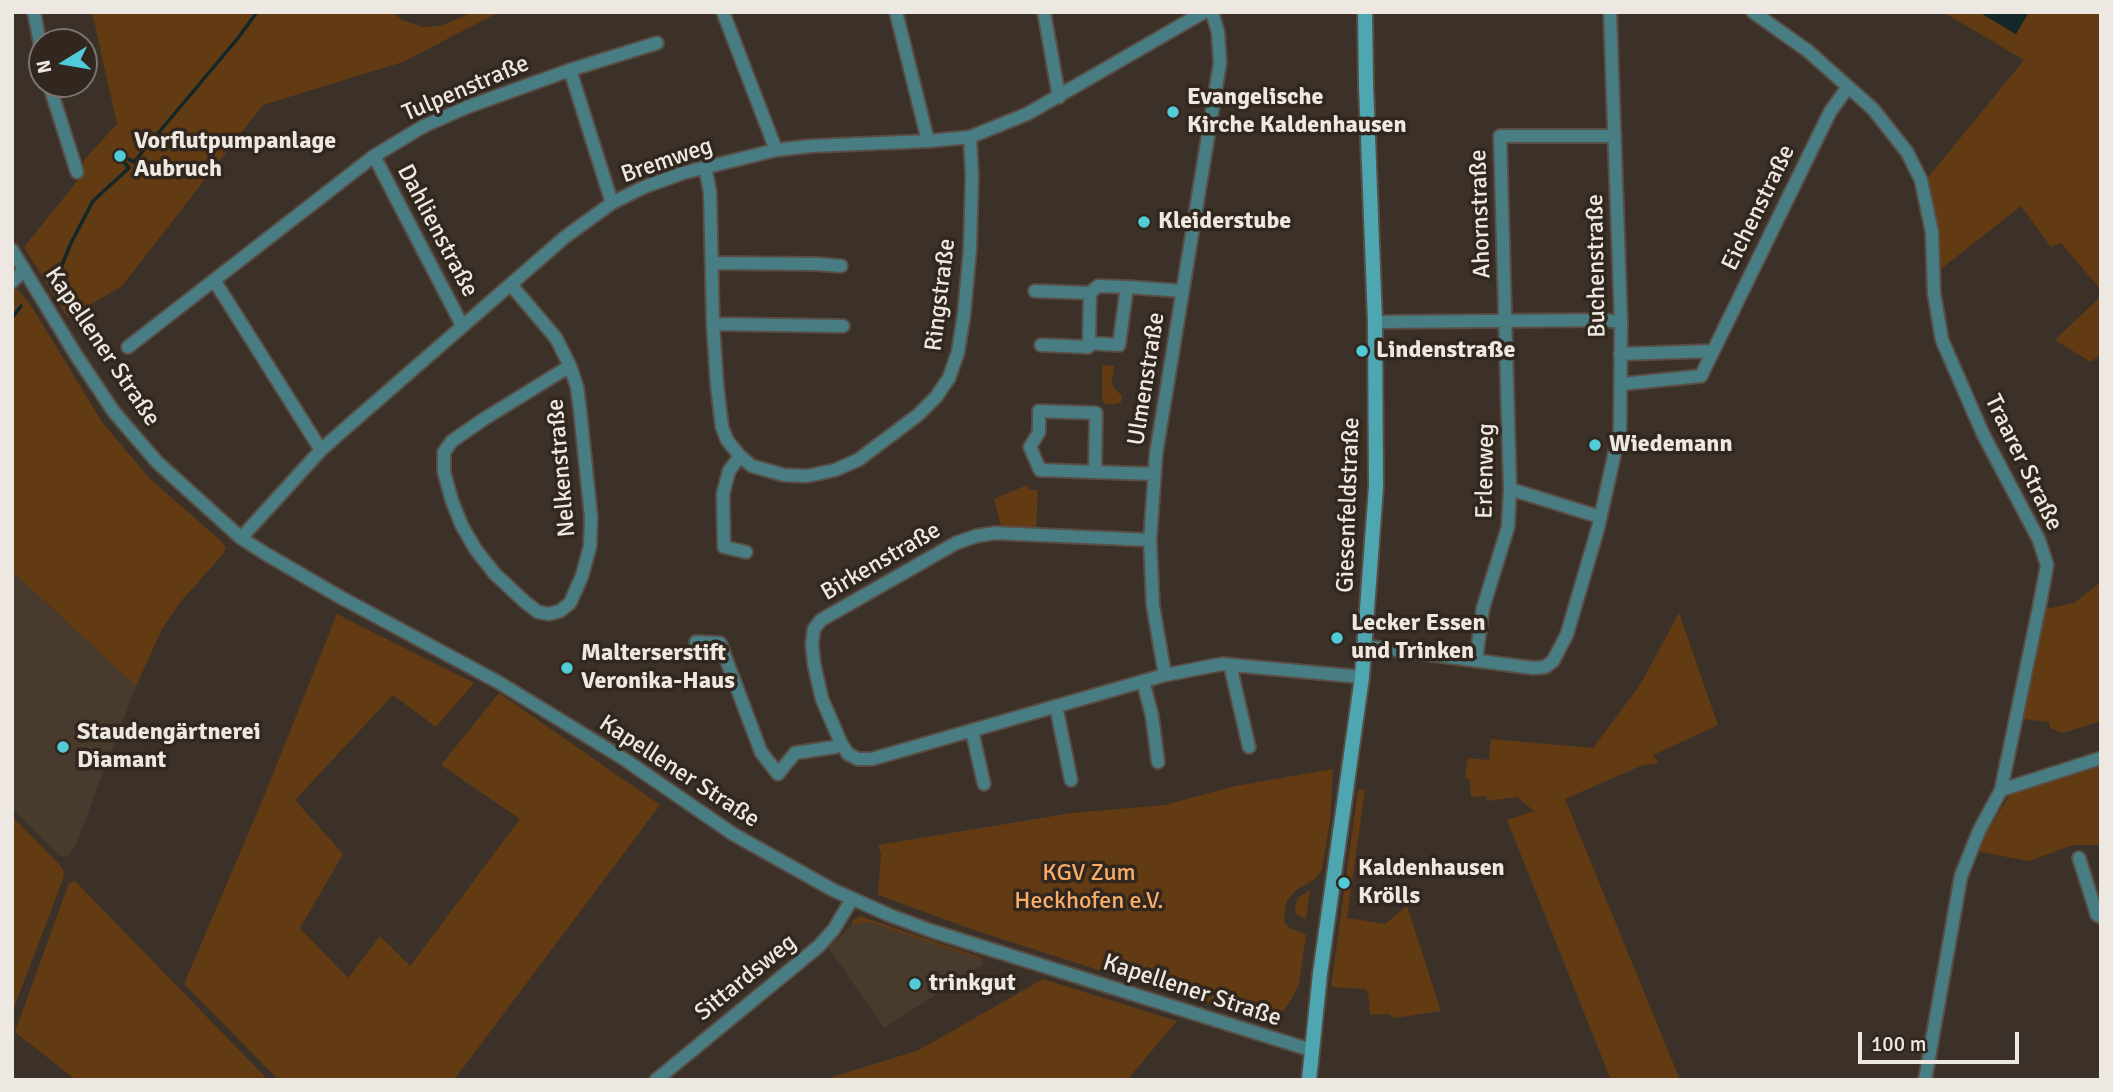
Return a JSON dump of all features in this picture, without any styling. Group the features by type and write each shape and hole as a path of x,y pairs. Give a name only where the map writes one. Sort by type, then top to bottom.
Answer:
{"main road":[{"name":"Giesenfeldstraße","path":"1309,1080 1326,927 1363,677 1376,487 1375,322 1365,12"}],"street":[{"path":"723,12 776,150"},
{"path":"896,12 928,141"},
{"path":"1044,12 1059,97"},
{"name":"Bremweg","path":"242,538 321,450 565,237 612,203 644,187 705,167 776,150 970,137 1027,114 1059,97 1204,12"},
{"name":"Ulmenstraße","path":"1165,675 1153,606 1150,540 1154,474 1220,62 1219,32 1212,12"},
{"name":"Buchenstraße","path":"1365,646 1545,667 1553,661 1567,634 1600,517 1620,429 1621,322 1610,12"},
{"name":"Traarer Straße","path":"1753,12 1808,51 1848,87 1893,132 1907,152 1921,180 1932,232 1934,293 1942,340 1983,434 2039,540 2047,565 2001,790 1979,831 1961,876 1925,1080"},
{"name":"Tulpenstraße","path":"128,347 374,156 424,126 467,107 570,70 657,43"},
{"path":"570,70 612,203"},
{"name":"Eichenstraße","path":"1622,384 1701,376 1830,112 1848,87"},
{"path":"53,98 77,172"},
{"name":"Ahornstraße","path":"1506,322 1500,136 1615,136"},
{"name":"Ringstraße","path":"740,456 752,466 784,475 807,476 835,470 858,460 888,439 918,415 943,388 958,352 964,314 970,249 970,137"},
{"name":"Dahlienstraße","path":"374,156 462,325"},
{"path":"705,167 710,192 713,324 722,427 727,440 740,456 729,471 723,494 724,547 746,552"},
{"name":"Kapellener Straße","path":"12,250 114,412 157,462 242,538 340,597 498,682 624,760 733,834 852,900 932,930 1311,1050"},
{"path":"712,263 816,264 841,267"},
{"path":"12,282 24,270"},
{"path":"214,279 321,450"},
{"name":"Nelkenstraße","path":"510,285 556,338 570,366 577,387 580,410 591,517 590,546 582,576 570,603 560,611 549,614 538,612 525,602 495,574 477,550 462,526 452,501 444,472 444,452 452,441 484,419 570,366"},
{"name":"Ulmenstraße","path":"1035,291 1090,293 1098,286 1183,291"},
{"name":"Ulmenstraße","path":"1041,345 1119,345 1127,287"},
{"path":"1089,343 1090,293"},
{"path":"1375,322 1621,322"},
{"name":"Erlenweg","path":"1476,659 1483,608 1508,527 1510,489 1506,322"},
{"path":"713,324 843,326"},
{"path":"1620,354 1712,351"},
{"name":"Ulmenstraße","path":"1094,472 1096,413 1039,411 1039,432 1030,447 1040,470 1094,472 1154,474"},
{"path":"1510,489 1600,517"},
{"name":"Birkenstraße","path":"841,743 822,699 814,664 814,629 821,620 956,543 976,536 995,533 1150,540"},
{"path":"696,642 720,643 761,752 778,774 795,753 835,747 841,743 848,754 858,759 872,759 1165,675 1223,664 1363,677"},
{"path":"1230,665 1249,747"},
{"path":"1143,681 1152,716 1158,762"},
{"path":"1056,706 1071,780"},
{"path":"972,731 984,784"},
{"path":"2001,790 2101,758"},
{"path":"2079,858 2097,915 2101,917"},
{"name":"Sittardsweg","path":"656,1080 819,946 834,929 852,900"}],"shaded area":[{"name":"Staudengärtnerei Diamant","path":"12,571 136,686 76,845 68,856 62,857 55,852 12,808"},
{"path":"869,922 982,960 984,964 884,1028 828,947 852,925"}],"green space":[{"path":"92,12 393,12 402,20 422,27 440,26 474,12 499,12 403,62 263,105 122,286 68,318 24,247 83,174 84,160 117,124 98,39 98,28 96,28"},
{"path":"1943,12 1979,12 2015,34 2029,12 2101,12 2101,290 2061,243 2051,247 2021,206 1937,272 1926,180 2024,60"},
{"path":"12,283 30,304 102,422 150,479 226,548 182,600 162,629 136,686 12,571"},
{"path":"2101,296 2101,354 2091,362 2055,340"},
{"path":"1102,365 1114,366 1113,387 1122,396 1121,402 1105,404 1102,400"},
{"path":"1027,485 1029,490 1038,490 1036,531 1002,529 994,499"},
{"path":"2101,582 2101,721 2063,733 2050,728 2049,722 2023,719 2045,609 2074,603"},
{"path":"1679,613 1718,725 1653,755 1659,764 1643,765 1565,799 1680,1080 1611,1080 1507,820 1534,811 1517,797 1487,801 1486,796 1471,797 1469,779 1465,778 1468,758 1489,760 1491,739 1593,748 1640,685"},
{"path":"337,614 474,683 436,727 393,695 295,800 343,854 300,928 348,978 380,936 410,966 520,819 441,765 499,693 660,805 454,1080 279,1080 184,984 262,801"},
{"path":"2101,763 2101,845 2073,845 2029,861 1975,851 2011,793"},
{"name":"KGV Zum Heckhofen e.V.","path":"1333,769 1330,819 1322,870 1314,880 1296,890 1287,900 1284,917 1290,928 1306,935 1299,984 1282,1011 1270,1016 1251,1015 1111,974 974,930 878,895 881,854 878,845 1072,813 1165,805 1235,786"},
{"path":"1358,790 1365,790 1347,918 1385,924 1407,906 1441,1011 1394,1018 1389,1014 1370,1015 1368,992 1364,989 1331,987"},
{"path":"12,816 64,872 12,1013"},
{"path":"75,881 268,1080 76,1080 15,1032 69,883"},
{"path":"1310,890 1305,919 1296,914 1295,907 1298,898"},
{"path":"860,916 982,960 869,922 852,925 852,921"},
{"path":"1043,979 1177,1021 1127,1080 823,1080 919,1050"}],"water":[{"path":"1979,12 2029,12 2016,34"}],"waterway":[{"path":"126,158 134,162 257,12"},
{"path":"58,275 93,201 129,168 123,161"},
{"path":"12,318 21,306"}],"place":[{"name":"Evangelische Kirche Kaldenhausen","path":"1173,112"},
{"name":"Vorflutpumpanlage Aubruch","path":"120,156"},
{"name":"Kleiderstube","path":"1144,222"},
{"name":"Lindenstraße","path":"1362,351"},
{"name":"Wiedemann","path":"1595,445"},
{"name":"Lecker Essen und Trinken","path":"1337,638"},
{"name":"Malterserstift Veronika-Haus","path":"567,668"},
{"name":"Staudengärtnerei Diamant","path":"63,747"},
{"name":"Kaldenhausen Krölls","path":"1344,883"},
{"name":"trinkgut","path":"915,984"}]}
